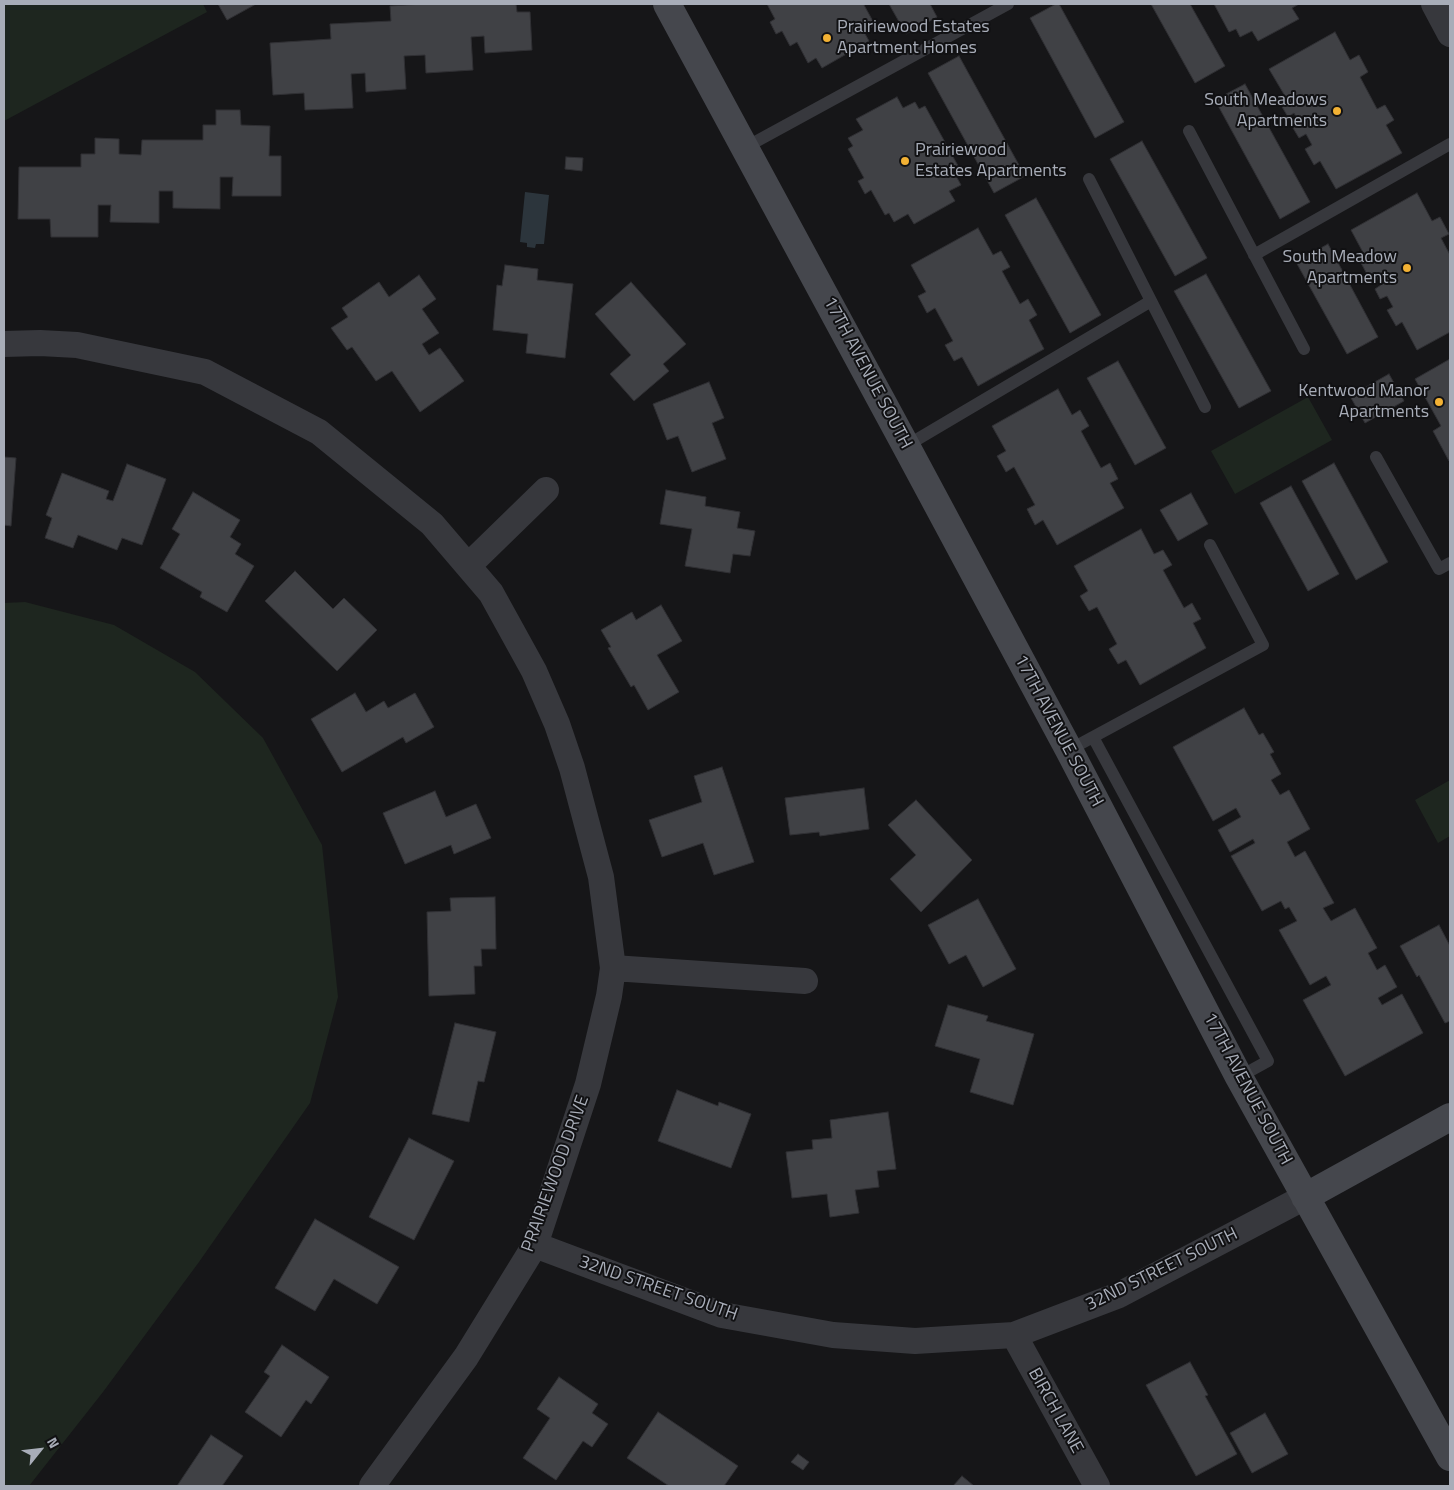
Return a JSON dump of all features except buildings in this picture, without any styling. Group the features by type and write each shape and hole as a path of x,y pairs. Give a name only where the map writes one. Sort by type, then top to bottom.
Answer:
{"street":[{"name":"17TH AVENUE SOUTH","path":"667,4 746,147 1069,750 1239,1077 1450,1457"},
{"path":"1434,4 1450,34"},
{"name":"PRAIRIEWOOD DRIVE","path":"4,344 77,345 205,372 319,432 432,524 491,593 534,671 558,724 572,768 601,877 612,968 610,996 588,1084 535,1245 466,1357 372,1486"},
{"path":"468,566 546,490"},
{"path":"612,968 805,981"},
{"name":"32ND STREET SOUTH","path":"535,1245 722,1315 832,1335 914,1341 1014,1335 1119,1295 1305,1197 1450,1117"},
{"name":"BIRCH LANE","path":"1014,1335 1097,1486"}],"lane":[{"path":"746,147 1008,4"},
{"path":"1189,131 1304,349"},
{"path":"1254,255 1450,144"},
{"path":"1089,179 1205,407"},
{"path":"906,446 1151,301"},
{"path":"1376,457 1439,569 1450,563"},
{"path":"1069,750 1263,645 1210,545"},
{"path":"1093,737 1268,1061 1239,1077"}],"shaded area":[{"path":"4,4 203,4 207,12 4,121"},
{"path":"525,192 549,195 544,244 536,244 535,248 527,247 527,243 520,242"},
{"path":"1308,397 1332,440 1235,494 1211,451"},
{"path":"25,602 114,625 195,672 263,738 322,845 338,997 310,1103 199,1262 103,1392 29,1486 4,1486 4,603"},
{"path":"1450,780 1450,836 1438,843 1415,800"}],"place":[{"name":"Prairiewood Estates Apartment Homes","path":"827,38"},
{"name":"South Meadows Apartments","path":"1337,111"},
{"name":"Prairiewood Estates Apartments","path":"905,161"},
{"name":"South Meadow Apartments","path":"1407,268"},
{"name":"Kentwood Manor Apartments","path":"1439,402"}]}
